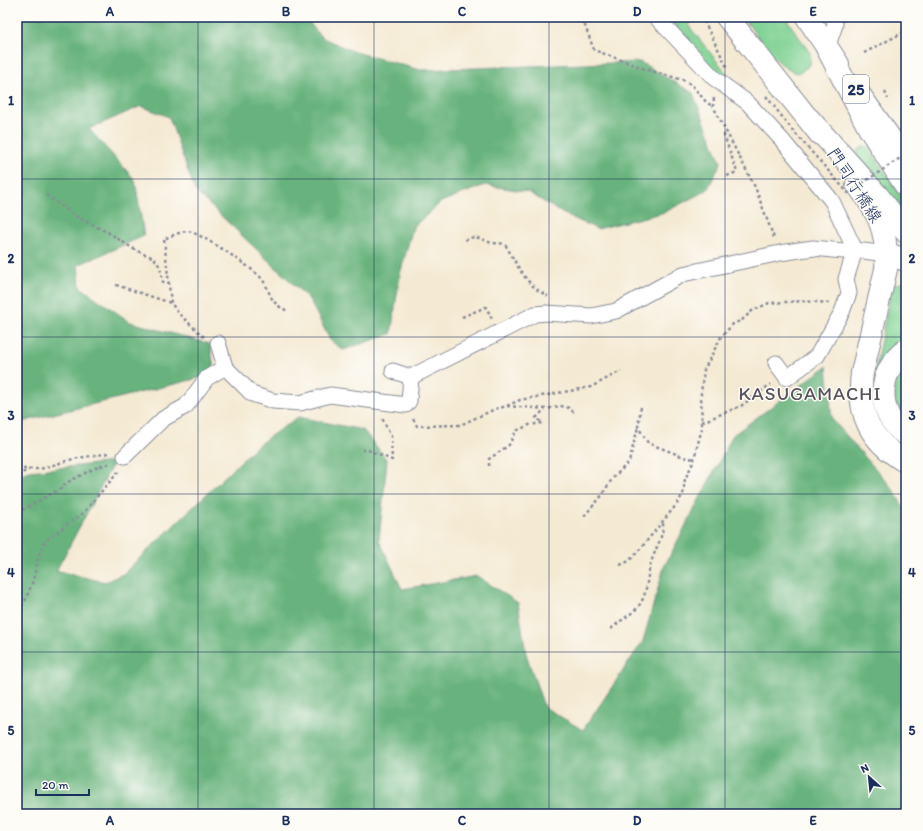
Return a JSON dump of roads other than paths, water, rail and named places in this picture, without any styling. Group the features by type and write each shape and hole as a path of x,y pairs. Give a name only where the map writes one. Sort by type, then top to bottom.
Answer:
{"main road":[{"name":"門司行橋線","path":"727,17 810,119 872,206 896,257 886,269 862,373 860,390 861,402 868,423 875,437 885,448 906,462"},
{"name":"25","path":"807,17 906,161"},
{"path":"827,48 869,128 906,186"},
{"path":"810,119 878,196 906,232"},
{"path":"906,350 894,361 886,373 883,386 887,411 894,423 906,435"}],"street":[{"path":"656,17 717,81 748,103 782,140 832,201 855,250 846,279 849,293 846,303 817,356 787,378 780,368"},
{"path":"827,48 835,24 834,17"},
{"path":"393,371 411,377 535,314 561,313 591,316 616,311 683,274 780,253 813,248 843,251 855,250 896,257"},
{"path":"219,346 225,367 252,394 273,402 311,402 330,395 406,405 409,401 411,377"},
{"path":"125,456 163,419 186,406 207,378 225,367"}],"district":[{"name":"KASUGAMACHI","path":"810,393"}]}
